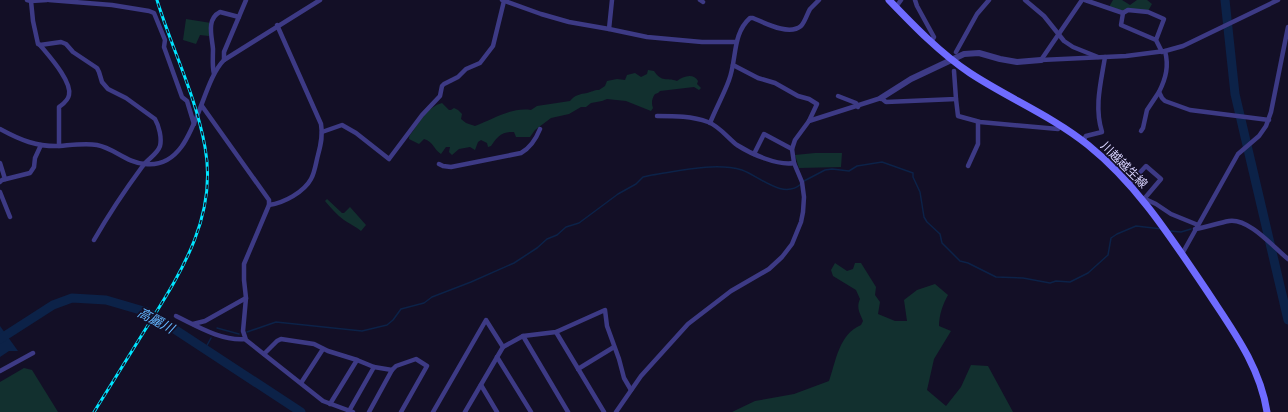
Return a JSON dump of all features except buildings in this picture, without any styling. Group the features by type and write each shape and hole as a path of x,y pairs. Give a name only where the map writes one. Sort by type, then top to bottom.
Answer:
{"main road":[{"name":"川越越生線","path":"889,0 931,42 951,59 982,80 1060,125 1083,141 1108,163 1142,198 1182,254 1246,350 1259,378 1266,402 1267,412"}],"street":[{"path":"59,146 59,107 69,96 69,89 64,77 38,44 29,1 48,0 112,5 154,13 165,40 164,47 182,97 187,101 194,124"},
{"path":"224,60 224,52 246,0"},
{"path":"322,132 342,125 356,133 389,160 422,114 440,96 442,86 458,77 466,69 480,63 493,46 502,0 555,18 648,37 702,42 736,42"},
{"path":"609,29 612,0"},
{"path":"710,123 729,81 736,42 746,22 750,18 753,18 776,28 792,29 801,26 811,9 819,0"},
{"path":"896,7 901,0"},
{"path":"915,0 934,37 931,42"},
{"path":"956,52 977,14 989,0"},
{"path":"1025,0 1044,16 1064,41 1073,47 1098,57"},
{"path":"1041,60 1082,0"},
{"path":"1085,0 1123,13 1128,10 1148,12 1164,20 1156,40"},
{"path":"809,122 816,118 858,107 881,98 906,81 951,59 970,53 979,53 1017,62 1126,56 1164,51 1183,46 1278,0"},
{"path":"0,129 21,140 41,145 98,145 130,160 144,164 164,161 174,155 189,134 218,65 277,25 318,1"},
{"path":"214,74 210,28 212,21 220,12 239,17"},
{"path":"1123,13 1121,25 1156,40 1164,51 1168,62 1166,74 1159,92 1147,110 1144,128 1140,131"},
{"path":"269,204 275,204 297,194 311,180 317,160 322,132 321,124 277,25"},
{"path":"1182,254 1234,160 1243,149 1254,141 1264,130 1269,120 1288,27"},
{"path":"40,45 61,42 66,44 73,52 97,68 102,82 108,89 126,98 155,119 159,129 160,145 156,153 144,164 114,206 94,240"},
{"path":"1083,141 1086,136 1102,132 1100,126 1098,95 1105,57"},
{"path":"616,412 641,376 688,324 730,291 769,269 782,257 792,244 801,222 804,197 802,182 794,164 792,150 795,140 809,122 817,104 809,99 798,96 775,83 758,78 733,65"},
{"path":"954,71 958,116 978,122 1058,130 1060,125"},
{"path":"1159,92 1162,98 1166,101 1190,110 1269,120"},
{"path":"838,96 856,103 858,107"},
{"path":"881,98 886,102 956,99"},
{"path":"202,106 269,200 269,204 244,264 246,298 243,326 245,339"},
{"path":"657,116 681,116 710,123 738,145 754,154 785,164 794,164"},
{"path":"968,166 978,144 978,122"},
{"path":"439,164 451,168 527,150 537,137 540,129"},
{"path":"754,154 764,134 792,150"},
{"path":"0,182 5,179 32,171 35,158 41,145"},
{"path":"0,163 5,179"},
{"path":"1129,184 1146,166 1161,179 1142,198 1197,227 1230,221 1246,224 1288,259"},
{"path":"0,192 10,217"},
{"path":"193,324 205,321 246,298"},
{"path":"465,412 503,347 523,336 556,332 605,310 607,326 620,359 624,378 631,390"},
{"path":"176,316 204,330 233,339 245,339 323,401 351,411 374,367"},
{"path":"434,412 486,320 503,347"},
{"path":"556,332 604,412"},
{"path":"523,336 568,412"},
{"path":"264,354 281,339 314,344 323,349 374,367 392,370"},
{"path":"578,369 614,347"},
{"path":"301,383 323,349"},
{"path":"0,371 33,353"},
{"path":"497,357 531,412"},
{"path":"369,412 392,370 396,366 416,359 427,366 401,412"},
{"path":"330,404 357,360"},
{"path":"481,385 497,412"}],"green space":[{"path":"1113,0 1122,0 1130,5 1137,0 1147,0 1152,4 1148,11 1124,11 1109,7"},
{"path":"186,19 211,23 209,36 200,35 196,44 183,40"},
{"path":"648,70 654,71 659,77 677,81 685,77 694,77 698,81 697,84 701,88 699,90 694,87 660,91 653,97 653,108 651,111 626,101 607,99 591,103 586,107 581,107 569,114 551,118 535,130 530,137 516,137 514,132 506,132 498,137 491,146 488,147 487,143 481,140 478,142 475,150 470,147 459,149 452,155 449,152 450,147 446,147 441,154 427,140 424,139 419,144 409,139 409,136 425,114 433,107 442,103 449,110 454,108 458,110 462,114 461,119 466,123 475,126 516,110 531,110 537,106 570,101 578,95 599,90 605,86 607,81 617,79 625,80 627,75 635,73 641,77 647,74"},
{"path":"842,153 841,167 799,168 795,155"},
{"path":"327,199 342,213 350,207 366,225 361,231 344,220 336,214 325,201"},
{"path":"835,263 847,271 853,269 855,263 861,263 876,287 875,295 880,302 878,314 895,321 907,321 904,300 917,290 935,284 948,295 944,302 939,326 951,331 934,359 927,390 946,406 961,387 971,365 988,366 1013,412 732,412 755,401 794,394 829,381 836,357 843,341 854,329 861,325 863,321 858,308 860,299 856,290 833,276 831,270"},
{"path":"24,368 32,370 58,412 0,412 0,382"}],"water":[{"path":"0,326 18,351 9,351 0,357"}],"waterway":[{"path":"1225,0 1235,94 1288,320"},
{"path":"804,181 825,170 832,169 849,171 857,166 882,162 913,173 913,177 920,192 924,217 927,222 940,234 942,243 960,261 968,263 996,277 1023,278 1050,283 1056,281 1070,282 1088,273 1108,255 1111,238 1117,234 1136,226 1162,229"},
{"path":"247,332 276,322 362,331 387,325 393,320 401,309 424,303 432,297 514,263 537,248 547,239 557,235 566,227 579,223 618,194 636,184 643,177 697,168 720,167 742,170 779,188 794,188 801,184"},
{"path":"1170,231 1181,232 1191,229"},
{"name":"高麗川","path":"0,339 53,305 72,298 106,300 147,312 301,412"},
{"path":"217,328 239,334"},
{"path":"205,349 211,338"}],"railway":[{"path":"94,412 171,288 183,266 201,221 206,197 208,173 201,128 190,91 157,0"}]}
